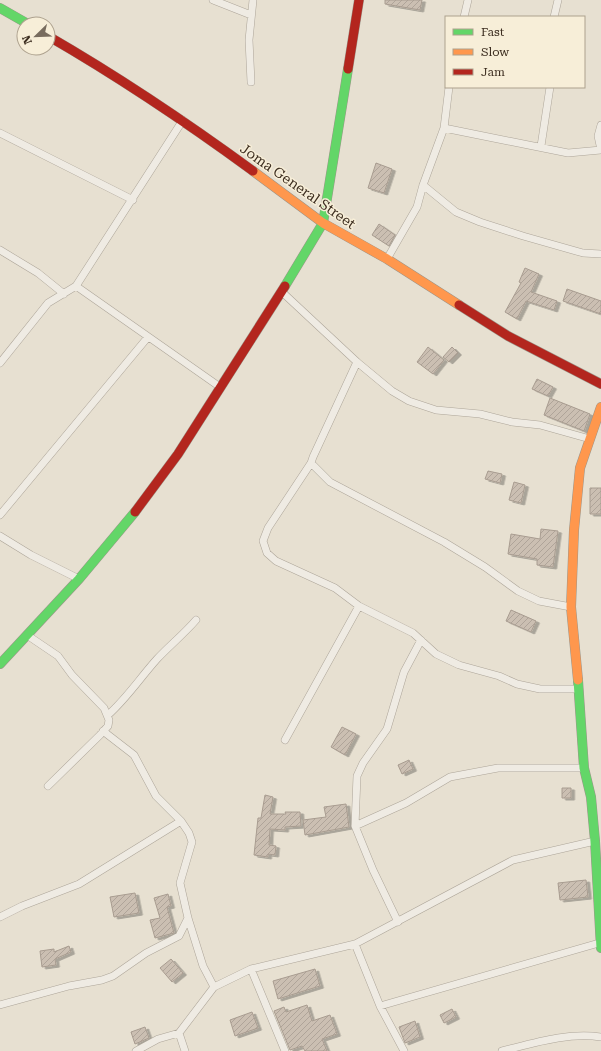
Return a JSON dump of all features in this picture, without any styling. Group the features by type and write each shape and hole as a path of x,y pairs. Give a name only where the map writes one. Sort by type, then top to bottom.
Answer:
{"street":[{"path":"213,0 251,15"},
{"path":"251,82 249,40 254,0"},
{"path":"0,664 79,579 132,517 178,454 282,292 323,223 359,0"},
{"path":"464,16 468,0"},
{"path":"554,16 558,0"},
{"path":"0,8 16,17"},
{"name":"Joma General Street","path":"56,41 100,66 183,120 323,223 387,259 508,336 601,384"},
{"path":"387,259 417,207 423,185 444,128 448,88"},
{"path":"541,146 550,88"},
{"path":"0,363 48,303 76,286 133,200 183,120"},
{"path":"444,128 541,146 568,153 601,150 598,136 601,125"},
{"path":"0,133 133,200"},
{"path":"423,185 456,212 480,222 582,253 601,254"},
{"path":"0,250 38,273 64,294"},
{"path":"76,286 220,387"},
{"path":"282,292 357,362 392,391 409,400 436,410 480,414 512,422 540,425 590,439"},
{"path":"0,516 148,337"},
{"path":"357,362 311,463 268,528 263,541 267,554 276,561 335,588 359,606 413,633 436,654 459,665 499,676 517,684 540,688 580,689"},
{"path":"380,1006 600,945 591,797 584,768 580,689 571,607 574,530 579,476 601,407"},
{"path":"311,463 330,482 444,542 485,567 518,591 539,601 571,607"},
{"path":"0,536 31,555 79,579"},
{"path":"284,740 359,606"},
{"path":"108,715 125,700 136,683 158,658 196,620"},
{"path":"27,635 58,656 72,675 101,704 108,715 108,726 48,786"},
{"path":"398,922 373,870 355,826 356,776 363,763 387,729 404,672 422,640"},
{"path":"103,731 134,755 156,796 181,821 189,833 192,842 180,883 188,918 203,966 214,987"},
{"path":"355,826 406,803 450,777 498,768 584,768"},
{"path":"0,917 22,906 79,884 181,821"},
{"path":"136,1051 158,1039 179,1033 214,987 251,969 355,944 513,860 594,841"},
{"path":"0,1004 69,986 102,980 113,976 146,953 179,936 188,918"},
{"path":"355,944 380,1006 404,1051"},
{"path":"251,969 285,1051"},
{"path":"179,1033 185,1051"},
{"path":"502,1051 538,1042 585,1035 601,1037"}],"building":[{"path":"385,0 422,0 420,10 385,4"},
{"path":"376,163 392,169 384,193 368,188"},
{"path":"379,224 395,235 389,246 372,235"},
{"path":"525,268 539,274 531,292 557,301 554,310 526,301 517,319 505,312 521,283 519,282"},
{"path":"567,289 601,301 601,314 563,301"},
{"path":"428,347 444,360 433,374 417,362"},
{"path":"452,347 458,353 449,362 443,357"},
{"path":"537,379 553,387 548,396 532,389"},
{"path":"550,398 590,414 584,431 544,415"},
{"path":"488,471 502,474 500,483 485,479"},
{"path":"514,482 525,485 521,503 509,500"},
{"path":"590,488 601,488 601,514 590,514"},
{"path":"541,529 558,531 553,567 537,565 537,559 508,554 511,534 540,539"},
{"path":"511,610 536,621 531,632 506,621"},
{"path":"342,727 356,734 345,755 331,747"},
{"path":"409,760 413,769 402,774 398,765"},
{"path":"562,788 571,788 571,798 562,798"},
{"path":"265,795 273,797 270,814 300,812 301,826 285,827 285,830 270,829 269,845 276,846 275,855 268,854 268,857 254,855 258,818 261,818"},
{"path":"346,804 349,827 305,835 303,820 326,817 324,807"},
{"path":"586,880 588,897 560,900 558,883"},
{"path":"135,893 139,913 114,917 110,897"},
{"path":"168,894 171,906 167,907 174,933 155,938 150,920 160,918 154,898"},
{"path":"69,946 71,952 55,959 56,965 42,967 40,951 54,949 54,952"},
{"path":"171,959 183,973 172,982 160,968"},
{"path":"315,969 320,986 278,999 273,981"},
{"path":"307,1005 312,1021 330,1015 337,1034 322,1039 327,1051 305,1051 302,1046 290,1050 274,1011 284,1007 286,1012"},
{"path":"452,1009 456,1017 444,1023 440,1015"},
{"path":"252,1012 258,1028 235,1036 230,1020"},
{"path":"415,1021 420,1037 405,1043 399,1027"},
{"path":"145,1027 149,1038 135,1044 131,1032"}],"traffic: fast":[{"path":"0,8 16,17"},
{"path":"285,286 323,223 348,69"},
{"path":"0,664 79,579 135,512"},
{"path":"578,680 584,768 591,797 595,841 601,948"}],"traffic: slow":[{"path":"253,171 323,223 387,259 459,305"},
{"path":"578,680 571,607 574,530 580,468 601,407"}],"traffic: jam":[{"path":"348,69 359,0"},
{"path":"56,41 152,100 253,171"},
{"path":"135,512 178,454 285,286"},
{"path":"459,305 508,336 601,384"}]}
